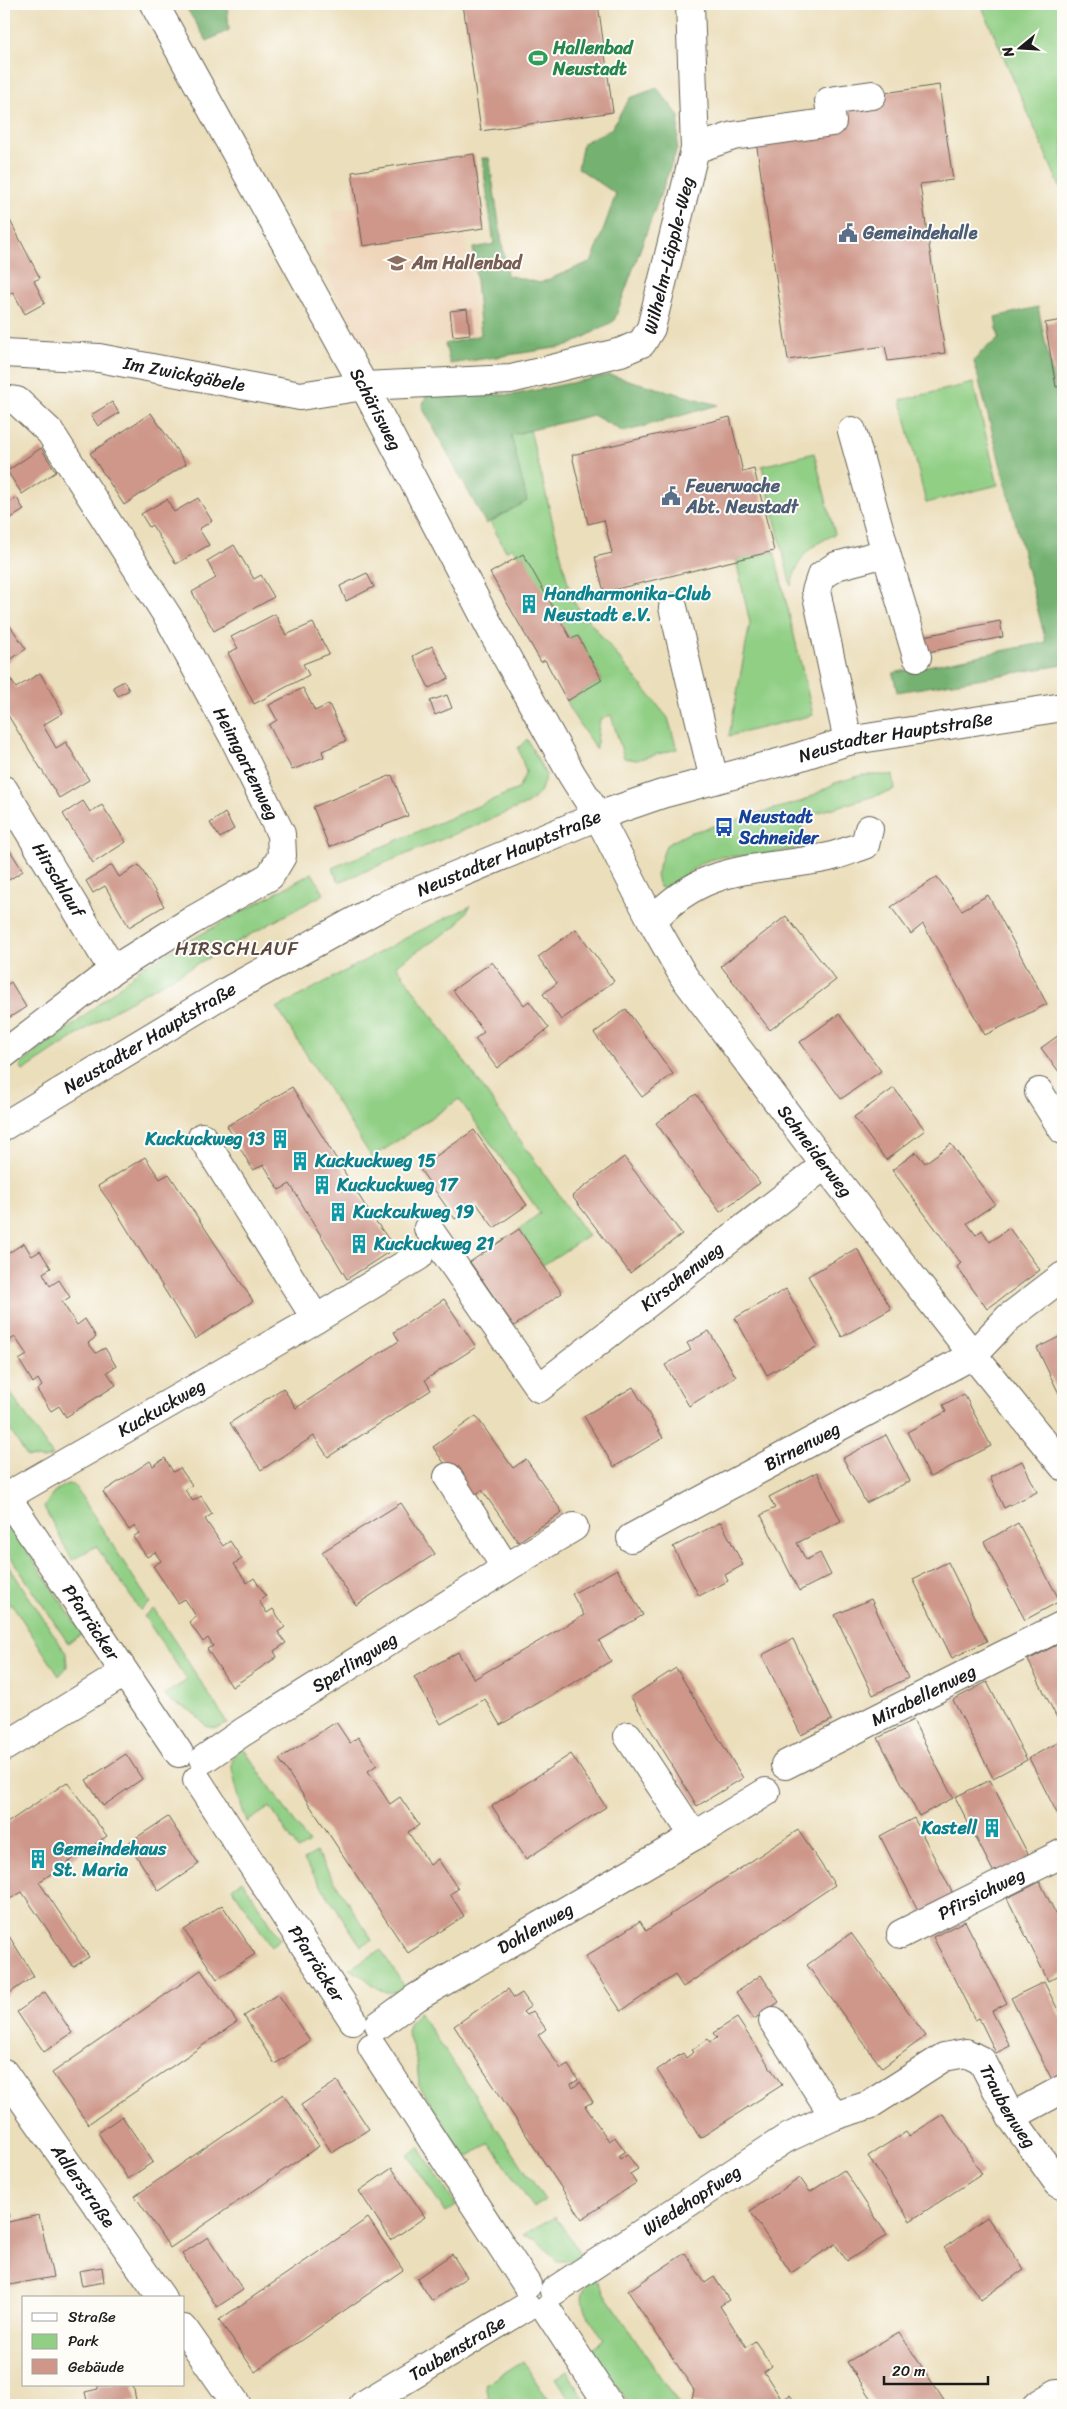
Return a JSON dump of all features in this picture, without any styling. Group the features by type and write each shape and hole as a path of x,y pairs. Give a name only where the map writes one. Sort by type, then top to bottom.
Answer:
{"street":[{"name":"Schärisweg","path":"154,4 364,386 492,631 572,775 598,816"},
{"name":"Wilhelm-Läpple-Weg","path":"364,386 511,379 621,352 642,343 651,328 695,149 690,4"},
{"path":"695,149 733,136 832,122 829,101 872,95"},
{"name":"Im Zwickgäbele","path":"4,353 100,358 300,396 364,386"},
{"name":"Heimgartenweg","path":"4,399 17,401 50,432 170,620 233,736 281,834 282,856 270,876 191,921 113,970 4,1054"},
{"path":"852,431 917,657"},
{"path":"848,741 816,591 821,576 836,566 886,553"},
{"path":"673,608 714,780"},
{"name":"Neustadter Hauptstraße","path":"4,1126 224,993 382,906 598,816 662,794 848,741 1063,707"},
{"name":"Hirschlauf","path":"4,790 113,970"},
{"name":"Schneiderweg","path":"598,816 652,921 684,977 825,1166 973,1355 1063,1466"},
{"path":"652,921 669,903 705,880 750,868 830,857 865,844 869,829"},
{"path":"1039,1092 1063,1130"},
{"path":"202,1137 316,1319"},
{"name":"Kirschenweg","path":"428,1228 539,1388 825,1166"},
{"name":"Kuckuckweg","path":"5,1495 316,1319 419,1256"},
{"name":"Birnenweg","path":"630,1538 973,1355 1008,1318 1063,1276"},
{"path":"448,1476 506,1568"},
{"name":"Pfarräcker","path":"5,1495 124,1673 193,1764 609,2405"},
{"name":"Sperlingweg","path":"193,1764 574,1526"},
{"name":"Mirabellenweg","path":"785,1765 1063,1625"},
{"path":"4,1747 124,1673"},
{"path":"628,1736 694,1836"},
{"name":"Dohlenweg","path":"368,2031 417,1997 766,1792"},
{"name":"Pfirsichweg","path":"901,1934 1063,1853"},
{"path":"773,2021 834,2116"},
{"name":"Wiedehopfweg","path":"539,2298 786,2139 834,2116 869,2105 944,2057 966,2053"},
{"name":"Traubenweg","path":"966,2053 982,2061 1011,2117 1058,2183 1063,2186"},
{"name":"Adlerstraße","path":"4,2073 161,2296"},
{"path":"1011,2117 1063,2089"},
{"name":"Taubenstraße","path":"363,2405 539,2298"},
{"path":"185,2330 237,2405"},
{"path":"1037,2405 1057,2393 1063,2392"}],"shaded area":[{"name":"Am Hallenbad","path":"474,154 484,228 464,231 477,335 416,344 394,355 381,354 368,347 356,331 330,281 323,244 337,242 333,211 357,207 352,172"}],"green space":[{"path":"184,4 227,4 229,30 207,41"},
{"path":"981,4 1063,4 1063,194 989,23"},
{"path":"657,88 679,116 677,149 614,321 568,346 450,364 445,344 481,335 473,248 494,244 482,158 489,158 507,275 540,283 592,261 616,194 578,168 583,143 611,129 630,98"},
{"path":"1038,307 1063,427 1063,665 897,692 893,673 1046,642 974,361 984,349 999,339 995,317"},
{"path":"610,375 718,405 624,432 593,415 511,435 527,501 486,524 422,407 427,393 512,395"},
{"path":"973,383 998,485 926,503 901,400"},
{"path":"530,430 572,600 668,718 677,749 636,760 624,758 611,715 600,719 596,749 572,713 567,701 602,680 578,636 571,639 512,547 506,551 490,522 526,501 511,435"},
{"path":"814,453 835,534 817,544 801,559 791,586 762,466"},
{"path":"774,551 813,715 729,736 750,623 736,560"},
{"path":"527,739 546,775 540,793 527,804 339,882 332,868 518,789 526,772 518,748"},
{"path":"862,775 893,775 895,790 799,818 808,847 758,855 719,857 701,863 667,889 659,887 656,875 666,845 689,833 803,801 835,783"},
{"path":"312,873 324,894 121,1006 23,1071 20,1065 77,1022 142,967"},
{"path":"471,906 455,927 396,965 588,1236 543,1265 519,1229 540,1213 459,1099 372,1158 277,1008 417,932"},
{"path":"4,1383 53,1456 43,1459 27,1457 4,1420"},
{"path":"67,1484 74,1485 150,1603 140,1610 96,1546 72,1560 44,1507 53,1493"},
{"path":"4,1517 83,1634 68,1643 4,1547"},
{"path":"4,1559 66,1653 67,1667 59,1676 12,1604 4,1610"},
{"path":"154,1609 228,1724 217,1728 207,1727 191,1711 171,1701 164,1695 187,1680 144,1616"},
{"path":"243,1748 309,1843 298,1850 270,1807 247,1822 232,1768 234,1756"},
{"path":"316,1852 372,1940 361,1946 304,1860"},
{"path":"242,1880 280,1939 271,1946 232,1888"},
{"path":"381,1950 406,1989 396,1992 382,1991 358,1973 349,1969"},
{"path":"419,2012 545,2200 534,2208 490,2143 466,2158 419,2085 417,2062 407,2031 410,2022"},
{"path":"419,2147 456,2206 446,2213 408,2155"},
{"path":"555,2216 582,2256 569,2261 557,2261 537,2240 523,2235"},
{"path":"595,2278 679,2405 630,2405 592,2348 604,2339 588,2316 582,2301 583,2293"},
{"path":"523,2361 551,2405 490,2405 486,2384"},
{"path":"567,2371 588,2405 574,2405 556,2378"}],"building":[{"name":"Hallenbad Neustadt","path":"463,4 598,4 613,112 481,131"},
{"name":"Gemeindehalle","path":"939,85 953,180 920,184 945,353 888,361 885,346 788,360 755,134 832,122 829,101"},
{"path":"474,154 484,228 363,246 352,172"},
{"path":"4,209 40,278 34,281 45,303 25,314 13,292 4,296"},
{"path":"467,309 470,334 453,336 450,311"},
{"path":"1063,320 1063,386 1056,387 1045,323"},
{"path":"112,402 119,413 98,426 91,415"},
{"path":"151,413 186,464 124,505 90,453"},
{"name":"Feuerwache Abt. Neustadt","path":"730,417 743,472 754,469 774,551 604,592 595,557 612,553 604,520 588,524 572,455"},
{"path":"41,448 56,472 22,494 7,471"},
{"path":"17,498 24,510 8,520 4,513 4,505"},
{"path":"198,498 212,521 199,529 209,545 176,564 152,525 149,527 141,514 167,499 174,512"},
{"path":"234,545 254,579 261,575 274,597 214,631 192,592 216,578 207,561"},
{"name":"Handharmonika-Club Neustadt e.V.","path":"523,554 571,639 578,636 602,680 567,701 545,660 541,662 490,573"},
{"path":"367,573 374,587 346,601 340,586"},
{"path":"275,614 286,635 313,623 329,654 303,664 309,675 254,704 228,653 238,648 231,637"},
{"path":"4,617 26,649 4,664"},
{"path":"1000,621 1003,637 928,652 924,636"},
{"path":"432,646 449,678 429,688 413,656"},
{"path":"40,673 63,713 43,725 56,748 66,742 89,780 59,798 4,709 4,677 8,675 16,688"},
{"path":"124,681 129,690 118,696 113,687"},
{"path":"303,688 315,711 329,704 346,741 322,751 324,757 292,770 269,725 277,720 269,705"},
{"path":"447,695 452,708 435,715 430,701"},
{"path":"392,775 408,816 329,847 313,807"},
{"path":"83,801 90,812 102,805 126,842 93,863 63,814"},
{"path":"225,813 234,829 220,838 210,823"},
{"path":"4,841 23,871 4,883"},
{"path":"112,865 119,877 139,865 164,906 129,927 105,886 93,893 86,881"},
{"path":"937,877 962,910 988,895 1047,1004 985,1035 923,924 911,934 891,907"},
{"path":"786,916 836,980 770,1030 721,966"},
{"path":"576,929 614,981 561,1020 543,994 557,983 538,957"},
{"path":"492,962 524,1005 529,1001 549,1028 497,1068 475,1039 484,1032 453,990"},
{"path":"11,982 26,1007 4,1021 4,987"},
{"path":"626,1009 673,1074 642,1097 594,1033"},
{"path":"839,1014 881,1071 841,1099 800,1042"},
{"path":"1063,1032 1063,1077 1041,1048"},
{"path":"292,1087 369,1212 395,1248 347,1279 290,1184 279,1190 264,1165 253,1170 227,1126"},
{"path":"894,1088 925,1130 886,1160 854,1117"},
{"path":"696,1094 760,1183 720,1212 656,1123"},
{"path":"474,1130 527,1205 494,1228 477,1204 455,1219 419,1168"},
{"path":"951,1144 995,1204 967,1223 976,1235 982,1230 990,1242 1009,1228 1040,1270 987,1309 957,1267 961,1263 892,1170 916,1152 925,1163"},
{"path":"145,1157 160,1179 169,1174 253,1301 195,1339 114,1208 98,1186"},
{"path":"624,1157 682,1234 630,1273 572,1196"},
{"path":"519,1229 562,1293 514,1326 470,1262"},
{"path":"24,1243 32,1256 40,1251 51,1268 43,1273 50,1286 59,1280 70,1297 62,1302 77,1325 85,1319 96,1337 88,1343 96,1353 105,1348 116,1366 107,1372 116,1385 66,1417 59,1406 51,1411 37,1390 42,1386 38,1379 33,1383 19,1360 27,1355 15,1337 7,1342 4,1338 4,1256"},
{"path":"857,1248 891,1309 842,1337 808,1276"},
{"path":"786,1289 818,1346 767,1375 735,1318"},
{"path":"444,1299 476,1347 425,1380 431,1390 328,1457 314,1436 261,1470 230,1423 283,1388 296,1408 399,1341 394,1332"},
{"path":"709,1331 736,1377 689,1406 665,1365 691,1350 687,1343"},
{"path":"1063,1335 1063,1402 1037,1348"},
{"path":"633,1387 663,1438 614,1467 584,1416"},
{"path":"964,1394 991,1446 930,1477 907,1432 946,1412 943,1405"},
{"path":"476,1416 513,1468 526,1459 562,1512 518,1542 482,1490 469,1499 433,1447"},
{"path":"886,1435 910,1481 866,1503 843,1458"},
{"path":"165,1458 173,1472 180,1468 192,1485 185,1490 193,1501 201,1496 212,1514 205,1519 223,1546 230,1541 242,1559 234,1564 247,1583 254,1578 266,1596 259,1601 267,1613 273,1609 285,1627 278,1632 286,1643 274,1651 277,1657 232,1687 207,1649 213,1646 208,1638 203,1642 189,1622 196,1616 185,1599 178,1603 153,1566 161,1561 155,1552 147,1557 133,1537 139,1533 135,1526 129,1530 103,1492 150,1461 153,1466"},
{"path":"1022,1461 1037,1492 1004,1508 990,1477"},
{"path":"817,1472 841,1521 797,1543 806,1560 820,1553 831,1575 799,1591 761,1515 775,1508 769,1497"},
{"path":"401,1503 435,1554 356,1605 322,1552"},
{"path":"721,1522 743,1565 725,1575 728,1581 699,1596 673,1547"},
{"path":"1018,1523 1060,1601 1025,1620 984,1542"},
{"path":"948,1562 987,1641 952,1658 913,1579"},
{"path":"617,1569 643,1615 599,1641 611,1661 500,1725 485,1699 441,1724 414,1677 458,1652 474,1679 584,1615 572,1594"},
{"path":"871,1599 908,1678 873,1695 835,1615"},
{"path":"793,1639 832,1720 801,1735 762,1655"},
{"path":"1062,1642 1063,1644 1063,1730 1028,1660"},
{"path":"676,1668 743,1778 697,1806 631,1697"},
{"path":"987,1682 1027,1760 993,1778 953,1700"},
{"path":"913,1720 953,1798 919,1816 878,1738"},
{"path":"336,1722 350,1743 358,1737 377,1765 368,1771 390,1804 400,1797 419,1825 408,1832 430,1865 438,1859 458,1889 450,1894 464,1916 408,1953 279,1759"},
{"path":"1063,1740 1063,1825 1029,1758"},
{"path":"126,1754 142,1779 103,1806 86,1780"},
{"path":"571,1754 606,1807 526,1859 492,1806"},
{"name":"Kastell","path":"990,1780 1030,1858 995,1875 955,1797"},
{"name":"Gemeindehaus St. Maria","path":"67,1782 107,1836 39,1882 89,1957 73,1967 22,1892 5,1902 4,1899 4,1825"},
{"path":"168,1817 199,1864 159,1891 128,1843"},
{"path":"914,1818 954,1896 920,1914 880,1836"},
{"path":"798,1830 835,1885 683,1987 675,1975 621,2011 585,1957 640,1921 646,1931"},
{"path":"1040,1882 1063,1928 1063,1973 1048,1981 1007,1898"},
{"path":"222,1905 255,1954 217,1979 184,1930"},
{"path":"965,1921 1007,2003 992,2011 1010,2046 996,2053 979,2018 975,2020 933,1937"},
{"path":"4,1928 34,1976 4,1997"},
{"path":"851,1933 926,2036 882,2068 807,1965"},
{"path":"201,1970 237,2022 88,2124 52,2073"},
{"path":"761,1975 779,2002 754,2019 736,1992"},
{"path":"1044,1982 1063,2020 1063,2075 1052,2080 1011,1998"},
{"path":"508,1989 514,1998 522,1993 531,2006 523,2012 526,2015 533,2011 546,2029 538,2035 561,2069 568,2065 578,2080 571,2084 573,2088 580,2082 593,2102 585,2106 609,2141 615,2137 625,2151 618,2156 620,2159 627,2154 638,2169 630,2174 636,2183 582,2219 454,2026"},
{"path":"45,1992 72,2033 44,2052 17,2012"},
{"path":"278,1994 310,2041 275,2064 244,2016"},
{"path":"737,2018 782,2085 700,2138 657,2070 683,2053 686,2058 694,2052 692,2050 708,2039 710,2042 717,2038 713,2033"},
{"path":"337,2081 369,2129 332,2153 301,2105"},
{"path":"283,2094 319,2146 170,2248 135,2196"},
{"path":"943,2114 982,2174 910,2221 868,2156 906,2132 909,2136"},
{"path":"122,2116 153,2162 128,2179 98,2133"},
{"path":"392,2168 425,2217 391,2240 359,2191"},
{"path":"844,2170 887,2235 847,2261 835,2244 791,2273 750,2211 800,2178 810,2192"},
{"path":"4,2195 9,2217 4,2218"},
{"path":"39,2215 53,2277 4,2286 4,2223"},
{"path":"987,2217 1024,2269 981,2300 944,2248"},
{"path":"368,2218 403,2270 255,2372 219,2320"},
{"path":"208,2237 243,2290 217,2307 182,2254"},
{"path":"685,2253 705,2283 714,2277 729,2300 720,2306 746,2347 755,2341 772,2366 764,2372 782,2400 790,2395 797,2405 704,2405 691,2402 694,2390 628,2291"},
{"path":"452,2254 467,2277 432,2301 417,2278"},
{"path":"102,2267 104,2282 82,2286 79,2271"},
{"path":"899,2332 945,2402 940,2405 876,2405 847,2362"},
{"path":"5,2384 9,2405 4,2405"},
{"path":"98,2386 133,2386 136,2400 112,2405 88,2405 85,2392 98,2389"},
{"path":"489,2399 490,2405 458,2405 458,2404"}],"place":[{"name":"Hallenbad Neustadt","path":"538,58"},
{"name":"Gemeindehalle","path":"848,233"},
{"name":"Am Hallenbad","path":"397,263"},
{"name":"Feuerwache Abt. Neustadt","path":"671,496"},
{"name":"Handharmonika-Club Neustadt e.V.","path":"529,604"},
{"name":"Neustadt Schneider","path":"724,827"},
{"name":"Kuckuckweg 13","path":"280,1139"},
{"name":"Kuckuckweg 15","path":"300,1161"},
{"name":"Kuckuckweg 17","path":"322,1185"},
{"name":"Kuckcukweg 19","path":"338,1212"},
{"name":"Kuckuckweg 21","path":"359,1244"},
{"name":"Kastell","path":"992,1828"},
{"name":"Gemeindehaus St. Maria","path":"38,1859"}],"district":[{"name":"HIRSCHLAUF","path":"237,948"}]}
